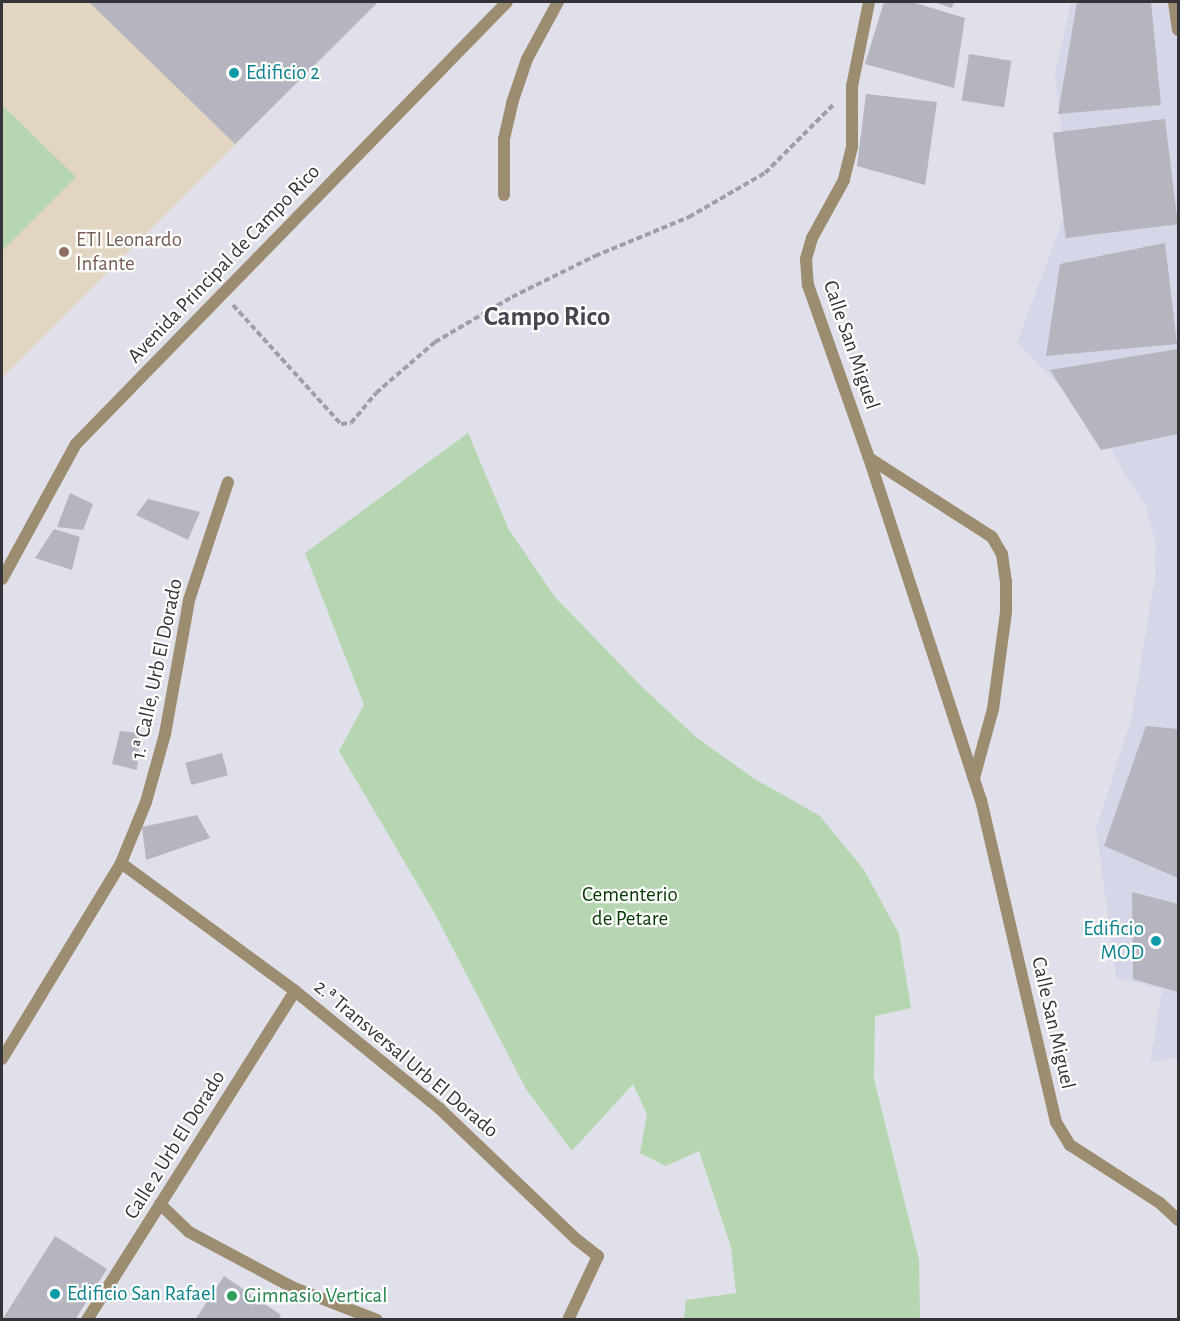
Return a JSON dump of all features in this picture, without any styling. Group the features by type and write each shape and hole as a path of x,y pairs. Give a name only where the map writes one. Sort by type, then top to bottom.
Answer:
{"street":[{"name":"Avenida Principal de Campo Rico","path":"2,579 76,444 507,2"},
{"path":"504,195 504,139 512,103 527,59 558,2"},
{"name":"Calle San Miguel","path":"869,2 852,86 852,147 844,180 812,238 806,259 808,285 974,778 1056,1122 1070,1145 1160,1203 1179,1220"},
{"path":"1174,2 1179,30"},
{"name":"Calle San Miguel","path":"868,458 992,537 1002,554 1006,581 1005,622 993,709 974,778"},
{"name":"1.ª Calle, Urb El Dorado","path":"2,1059 122,862 146,802 165,734 189,600 228,482"},
{"name":"2.ª Transversal Urb El Dorado","path":"122,862 295,990 439,1108 576,1239 598,1256 568,1320"},
{"name":"Calle 2 Urb El Dorado","path":"87,1320 295,990"},
{"path":"160,1204 189,1232 282,1282 377,1320"}],"path":[{"path":"223,293 341,424 351,423 376,393 435,342 512,297 595,256 689,217 765,173 852,86"}],"shaded area":[{"name":"ETI Leonardo Infante","path":"2,2 378,2 2,378"},
{"path":"1071,2 1178,2 1178,1058 1150,1062 1162,989 1116,978 1096,828 1131,720 1155,576 1156,545 1146,506 1125,475 1101,430 1017,342 1069,203 1055,74"}],"green space":[{"path":"2,105 76,177 2,251"},
{"name":"Cementerio de Petare","path":"468,433 509,530 555,597 643,688 696,737 753,778 820,816 864,870 899,934 911,1008 875,1016 874,1079 919,1260 920,1319 684,1319 686,1300 736,1293 731,1247 699,1151 666,1166 640,1153 647,1114 633,1084 572,1151 526,1089 434,912 339,751 364,705 305,553"}],"building":[{"name":"Edificio 2","path":"89,2 378,2 235,144"},
{"path":"884,2 912,2 965,18 954,88 865,64"},
{"path":"933,2 954,2 952,8"},
{"path":"1077,2 1151,2 1161,105 1058,114"},
{"path":"969,54 1011,61 1004,107 962,100"},
{"path":"866,94 937,102 925,185 857,166"},
{"path":"1165,119 1178,224 1066,238 1053,133"},
{"path":"1165,243 1177,344 1046,356 1060,264"},
{"path":"1178,349 1178,434 1101,450 1050,370"},
{"path":"70,493 93,504 83,530 57,527"},
{"path":"148,499 200,512 188,540 136,515"},
{"path":"54,529 80,537 72,570 35,558"},
{"path":"1146,726 1178,729 1178,878 1104,846"},
{"path":"120,731 140,733 137,770 112,764"},
{"path":"222,753 228,775 191,785 185,763"},
{"path":"197,815 210,838 146,860 142,827"},
{"name":"Edificio MOD","path":"1132,892 1178,904 1178,992 1133,979"},
{"name":"Edificio San Rafael","path":"55,1236 107,1269 75,1320 2,1320"},
{"name":"Gimnasio Vertical","path":"224,1276 281,1315 278,1320 195,1320"}],"place":[{"name":"Edificio 2","path":"234,73"},
{"name":"ETI Leonardo Infante","path":"64,252"},
{"name":"Edificio MOD","path":"1156,941"},
{"name":"Edificio San Rafael","path":"55,1294"},
{"name":"Gimnasio Vertical","path":"232,1296"}],"district":[{"name":"Campo Rico","path":"547,317"}]}
